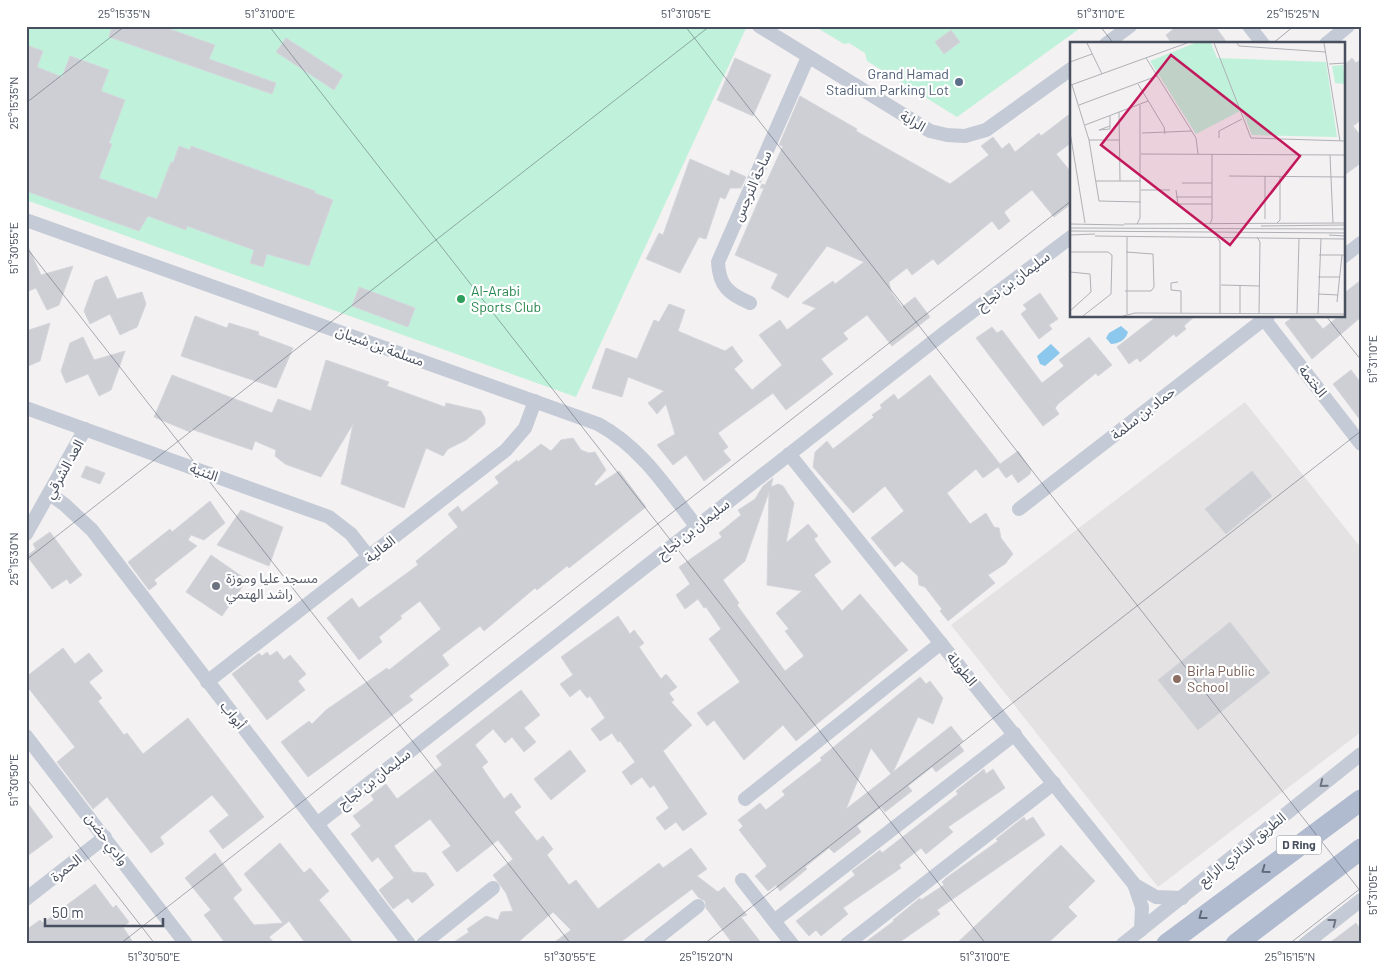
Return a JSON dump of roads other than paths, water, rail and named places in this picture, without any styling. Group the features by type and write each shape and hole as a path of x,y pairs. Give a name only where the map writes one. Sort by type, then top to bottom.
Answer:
{"main road":[{"name":"الطريق الدائري الرابع","path":"1167,944 1361,800"},
{"name":"D Ring","path":"1236,944 1361,848"}],"street":[{"name":"الراية","path":"759,26 930,131 947,135 965,136 986,130 1070,70"},
{"path":"1109,42 1130,26"},
{"path":"1250,26 1262,42"},
{"path":"1328,42 1348,26"},
{"name":"ساحة النرجس","path":"750,302 733,295 722,284 718,262 808,57"},
{"name":"مسلمة بن شيبان","path":"26,220 598,424 630,444 696,526"},
{"name":"سليمان بن نجاح","path":"317,824 696,526 1070,239"},
{"path":"1344,255 1361,243"},
{"name":"الختمة","path":"1266,318 1361,444"},
{"name":"حماد بن سلمة","path":"1019,509 1266,318"},
{"name":"العالية","path":"207,682 506,450 525,428 534,401"},
{"name":"الثنية","path":"26,408 329,518 351,534 369,558"},
{"name":"العد الشرقي","path":"26,534 85,429"},
{"name":"الطويلة","path":"789,454 1134,884 1142,907 1141,930"},
{"name":"أبواب","path":"50,494 92,530 409,944"},
{"path":"744,799 941,643"},
{"path":"774,921 1015,734"},
{"name":"وادي حضن","path":"26,736 186,944"},
{"name":"الطريق الدائري الرابع","path":"1123,944 1361,754"},
{"path":"847,944 1054,783"},
{"name":"الحمرة","path":"26,899 105,837"},
{"path":"742,880 792,944"},
{"name":"الطويلة","path":"1134,884 1156,897 1182,898"},
{"path":"423,944 493,888"},
{"path":"1307,943 1361,900"},
{"path":"650,944 698,906"}],"water":[{"path":"1121,326 1128,332 1127,335 1121,341 1111,344 1106,338 1109,333"},
{"path":"1051,344 1060,353 1045,366 1040,364 1037,356"}],"place":[{"name":"Grand Hamad Stadium Parking Lot","path":"959,82"},
{"name":"Al-Arabi Sports Club","path":"461,299"},
{"name":"مسجد عليا وموزة راشد الهتمي","path":"216,586"},
{"name":"Birla Public School","path":"1177,679"}]}
